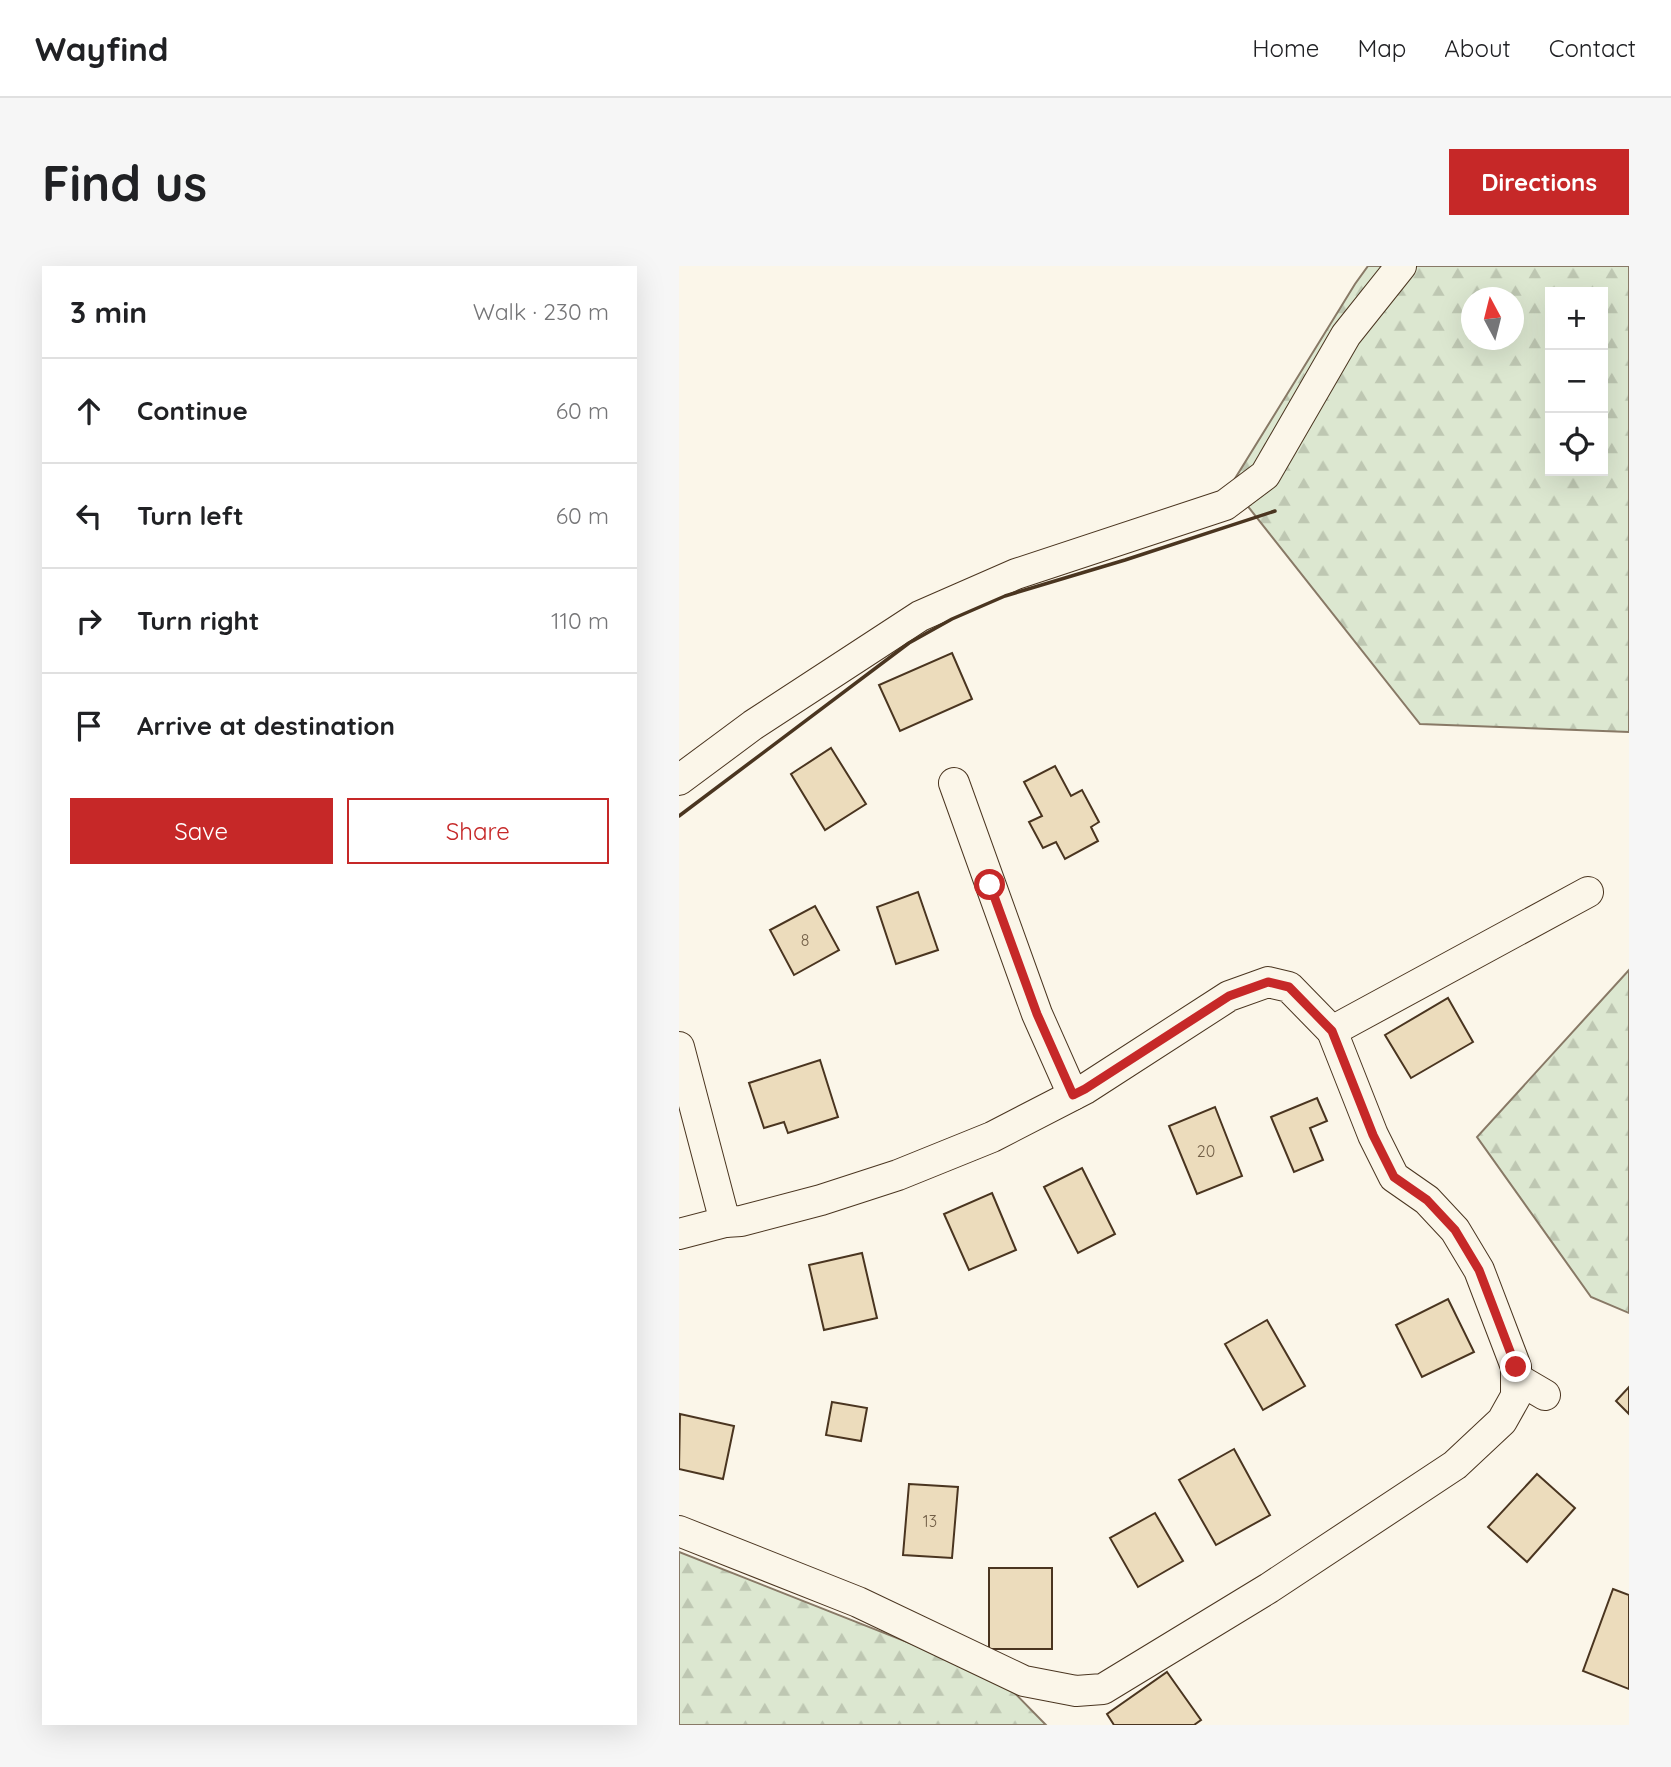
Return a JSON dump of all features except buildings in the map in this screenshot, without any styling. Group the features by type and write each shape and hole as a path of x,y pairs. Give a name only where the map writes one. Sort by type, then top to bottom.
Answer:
{"street":[{"path":"679,780 753,725 920,616 1017,574 1225,505 1265,475 1346,335 1401,266"},
{"path":"954,783 1037,1014 1073,1095"},
{"path":"1332,1031 1588,892"},
{"path":"679,1234 725,1222 741,1221 898,1175 992,1137 1096,1082 1229,996 1268,982 1289,987 1332,1031 1373,1135 1394,1177 1427,1200 1455,1230 1479,1270 1516,1367 1516,1378 1515,1396 1502,1421 1455,1465 1269,1588 1103,1689 1076,1691 1024,1681 858,1602 679,1531"},
{"path":"679,1047 725,1222"},
{"path":"1516,1378 1545,1395"}],"green space":[{"path":"1368,266 1629,266 1629,732 1420,724 1231,485"},
{"path":"1629,970 1629,1313 1591,1297 1477,1137"},
{"path":"679,1552 1001,1679 1046,1725 679,1725"}],"wall":[{"path":"679,816 909,643 952,619 1005,596 1275,511"}],"route":[{"path":"990,885 1037,1014 1073,1095 1229,996 1268,982 1289,987 1332,1031 1373,1135 1394,1177 1427,1200 1455,1230 1479,1270 1516,1367"}]}
